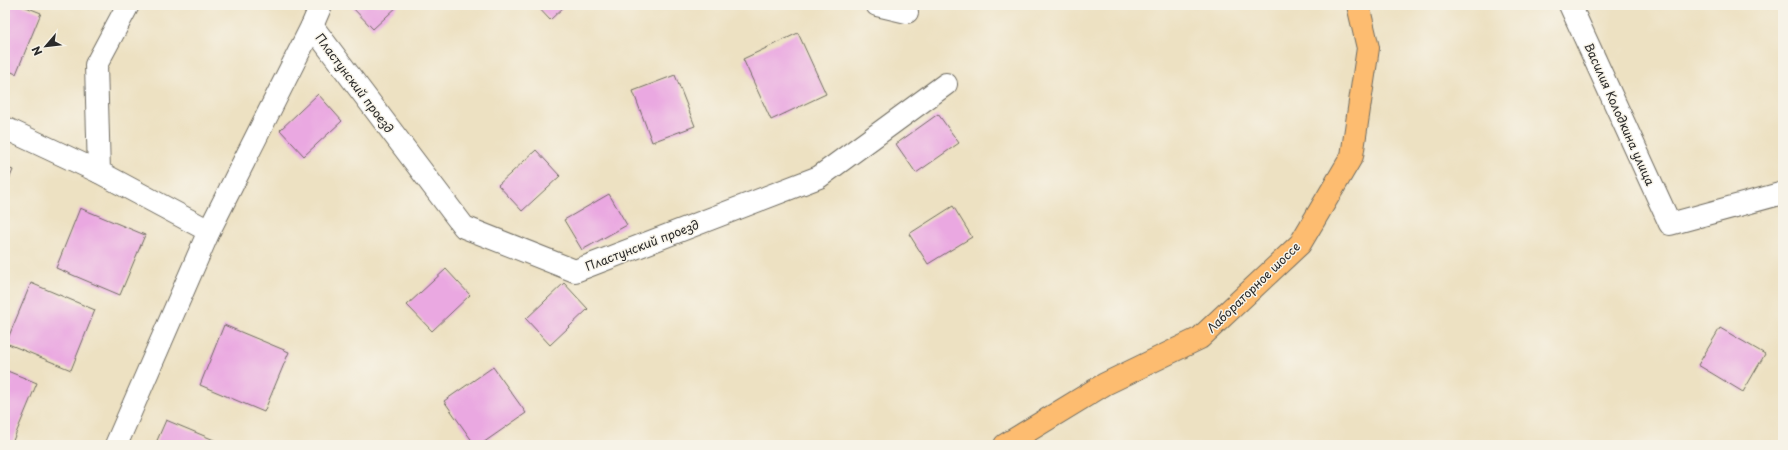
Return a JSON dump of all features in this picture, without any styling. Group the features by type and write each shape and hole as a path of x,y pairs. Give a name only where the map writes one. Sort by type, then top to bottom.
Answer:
{"main road":[{"name":"Лабораторное шоссе","path":"1005,445 1105,384 1200,338 1300,244 1352,156 1368,48 1358,5"}],"street":[{"path":"99,172 96,65 128,5"},
{"path":"116,445 209,231 312,26 321,5"},
{"path":"877,5 907,12"},
{"name":"Василия Колодкина улица","path":"1570,5 1670,224 1783,193"},
{"name":"Пластунский проезд","path":"312,26 464,227 575,271 819,177 946,84"},
{"path":"5,128 99,172 209,231"}],"building":[{"path":"5,5 21,5 41,13 16,74 5,69"},
{"path":"350,5 399,5 373,29"},
{"path":"536,5 566,5 550,20"},
{"path":"798,33 826,94 771,120 743,59"},
{"path":"675,75 695,126 652,142 633,91"},
{"path":"318,94 342,121 304,156 280,130"},
{"path":"938,114 959,143 916,173 896,144"},
{"path":"536,150 560,176 522,211 498,185"},
{"path":"5,167 13,170 5,189"},
{"path":"609,194 627,225 582,250 564,220"},
{"path":"953,206 972,237 928,264 909,234"},
{"path":"80,208 145,235 120,295 56,268"},
{"path":"446,269 470,295 432,331 407,305"},
{"path":"31,283 95,310 71,370 6,343"},
{"path":"564,283 588,309 550,345 526,319"},
{"path":"224,325 289,352 264,412 200,385"},
{"path":"1720,328 1765,354 1743,392 1698,365"},
{"path":"493,367 526,413 480,445 475,445 444,401"},
{"path":"5,370 37,383 12,443 5,441"},
{"path":"166,420 226,445 155,445"}]}
